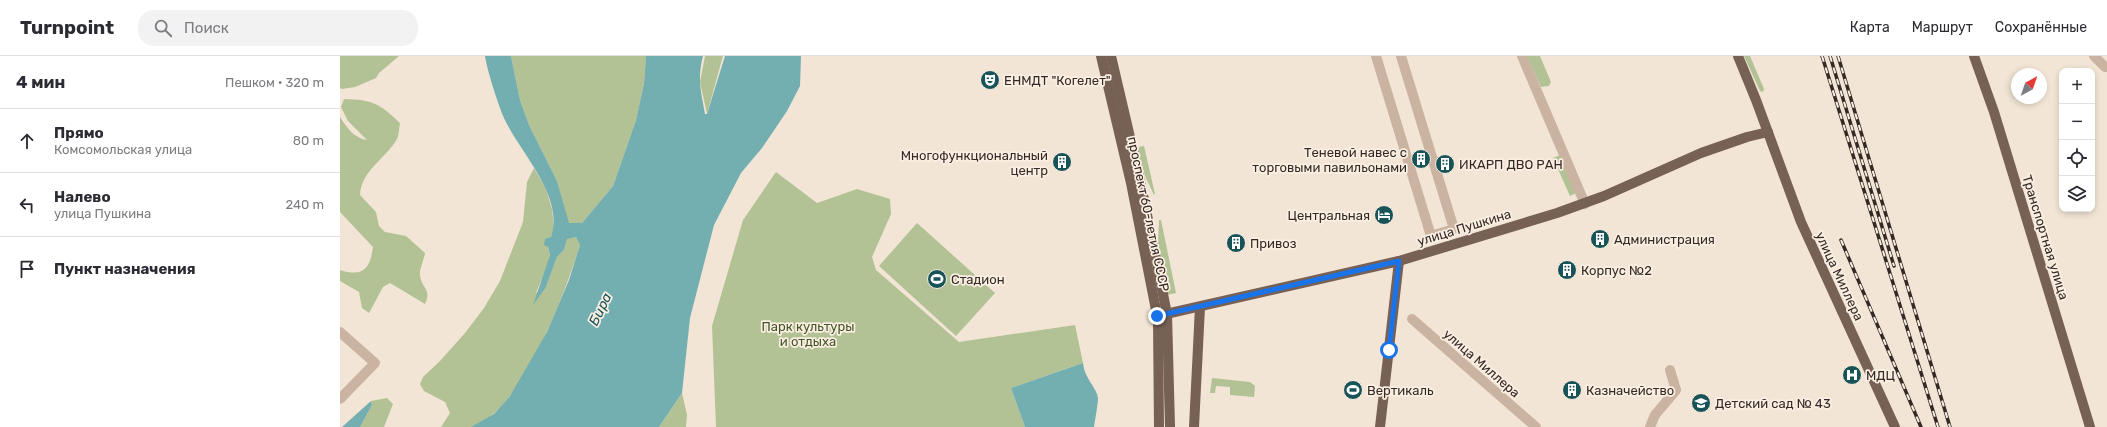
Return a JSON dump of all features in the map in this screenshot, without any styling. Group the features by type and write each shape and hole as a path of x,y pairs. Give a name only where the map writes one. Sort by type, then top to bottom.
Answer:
{"main road":[{"name":"проспект 60-летия СССР","path":"1101,56 1162,315 1170,427"},
{"name":"проспект 60-летия СССР","path":"1111,56 1140,180 1164,300 1162,315 1159,427"},
{"name":"улица Миллера","path":"1738,56 1768,132 1800,222 1895,427"},
{"name":"Транспортная улица","path":"1974,56 1994,112 2090,427"},
{"name":"улица Пушкина","path":"1162,315 1399,261 1585,204 1701,153 1768,132"},
{"path":"1380,427 1399,261"},
{"path":"1194,427 1200,307"}],"street":[{"path":"1376,56 1431,236 1454,229 1401,56"},
{"path":"1522,56 1585,204"},
{"path":"2094,56 2105,67 2107,67"},
{"name":"улица Миллера","path":"1412,319 1536,427"},
{"path":"340,332 375,363 340,399"},
{"path":"1650,427 1655,415 1676,390 1670,370"}],"green space":[{"path":"340,56 399,56 379,73 376,78 355,87 342,89 340,88"},
{"path":"511,56 646,56 644,83 636,120 613,186 582,223 568,223 557,181 529,125 520,100"},
{"path":"705,56 723,56 707,114 700,82"},
{"path":"1527,56 1540,56 1551,82 1549,86 1541,87"},
{"path":"1744,56 1750,56 1764,89 1763,92 1760,91"},
{"path":"344,99 362,100 375,104 381,107 400,123 397,139 369,172 361,186 360,195 376,212 379,226 385,232 406,236 425,253 420,276 427,292 425,304 390,283 383,287 369,313 362,308 359,292 340,281 340,270 354,273 364,270 370,261 373,247 340,212 340,117 348,129 355,135 367,140 348,121 341,107"},
{"path":"1144,146 1154,195 1145,176 1138,151 1139,147"},
{"path":"1560,155 1576,193 1570,196 1553,158"},
{"path":"534,168 546,189 552,209 554,228 548,247 550,255 547,266 536,293 546,287 557,257 564,250 567,238 576,237 580,245 573,266 564,291 539,348 524,375 508,399 490,417 472,427 441,427 450,413 445,402 424,391 420,384 423,377 440,361 465,333 484,308 500,281 523,222 527,182"},
{"name":"Парк культуры и отдыха","path":"776,172 817,203 857,189 890,199 891,214 872,257 876,270 959,342 1075,325 1083,363 1011,388 1025,427 716,427 712,326 743,220"},
{"path":"1159,220 1161,220 1176,293 1167,295 1158,246"},
{"name":"Стадион","path":"917,223 995,293 956,336 879,266"},
{"path":"1212,378 1250,382 1255,386 1254,397 1230,395 1230,387 1216,386 1215,393 1210,393"},
{"path":"682,393 687,415 686,427 659,427"},
{"path":"387,398 393,404 384,427 360,427 372,405 371,401"}],"water":[{"name":"Бира","path":"485,56 511,56 520,100 529,125 557,181 569,223 582,223 613,186 636,120 644,83 646,56 703,56 700,72 700,85 705,114 707,114 725,56 801,56 800,86 787,111 762,148 741,173 714,225 690,318 682,393 659,427 471,427 494,414 510,396 547,332 569,280 580,245 576,237 567,239 564,250 557,257 546,287 533,305 550,255 548,247 544,245 545,239 551,237 554,222 552,206 539,175 504,118 493,87"},
{"path":"1083,363 1088,378 1098,398 1094,427 1025,427 1011,388"},
{"path":"371,401 372,405 360,427 342,427"}],"railway":[{"path":"1822,56 1938,427"},
{"path":"1830,56 1894,266"},
{"path":"1838,56 1950,427"},
{"path":"1841,240 1921,427"}],"place":[{"name":"ЕНМДТ \"Когелет\"","path":"990,80"},
{"name":"Теневой навес с торговыми павильонами","path":"1421,159"},
{"name":"Многофункциональный центр","path":"1062,162"},
{"name":"ИКАРП ДВО РАН","path":"1445,164"},
{"name":"Центральная","path":"1384,215"},
{"name":"Администрация","path":"1600,239"},
{"name":"Привоз","path":"1236,243"},
{"name":"Корпус №2","path":"1567,270"},
{"name":"Стадион","path":"937,279"},
{"name":"МДЦ","path":"1852,375"},
{"name":"Вертикаль","path":"1353,390"},
{"name":"Казначейство","path":"1572,390"},
{"name":"Детский сад № 43","path":"1701,403"}],"route":[{"path":"1157,316 1399,261 1389,350"}]}
